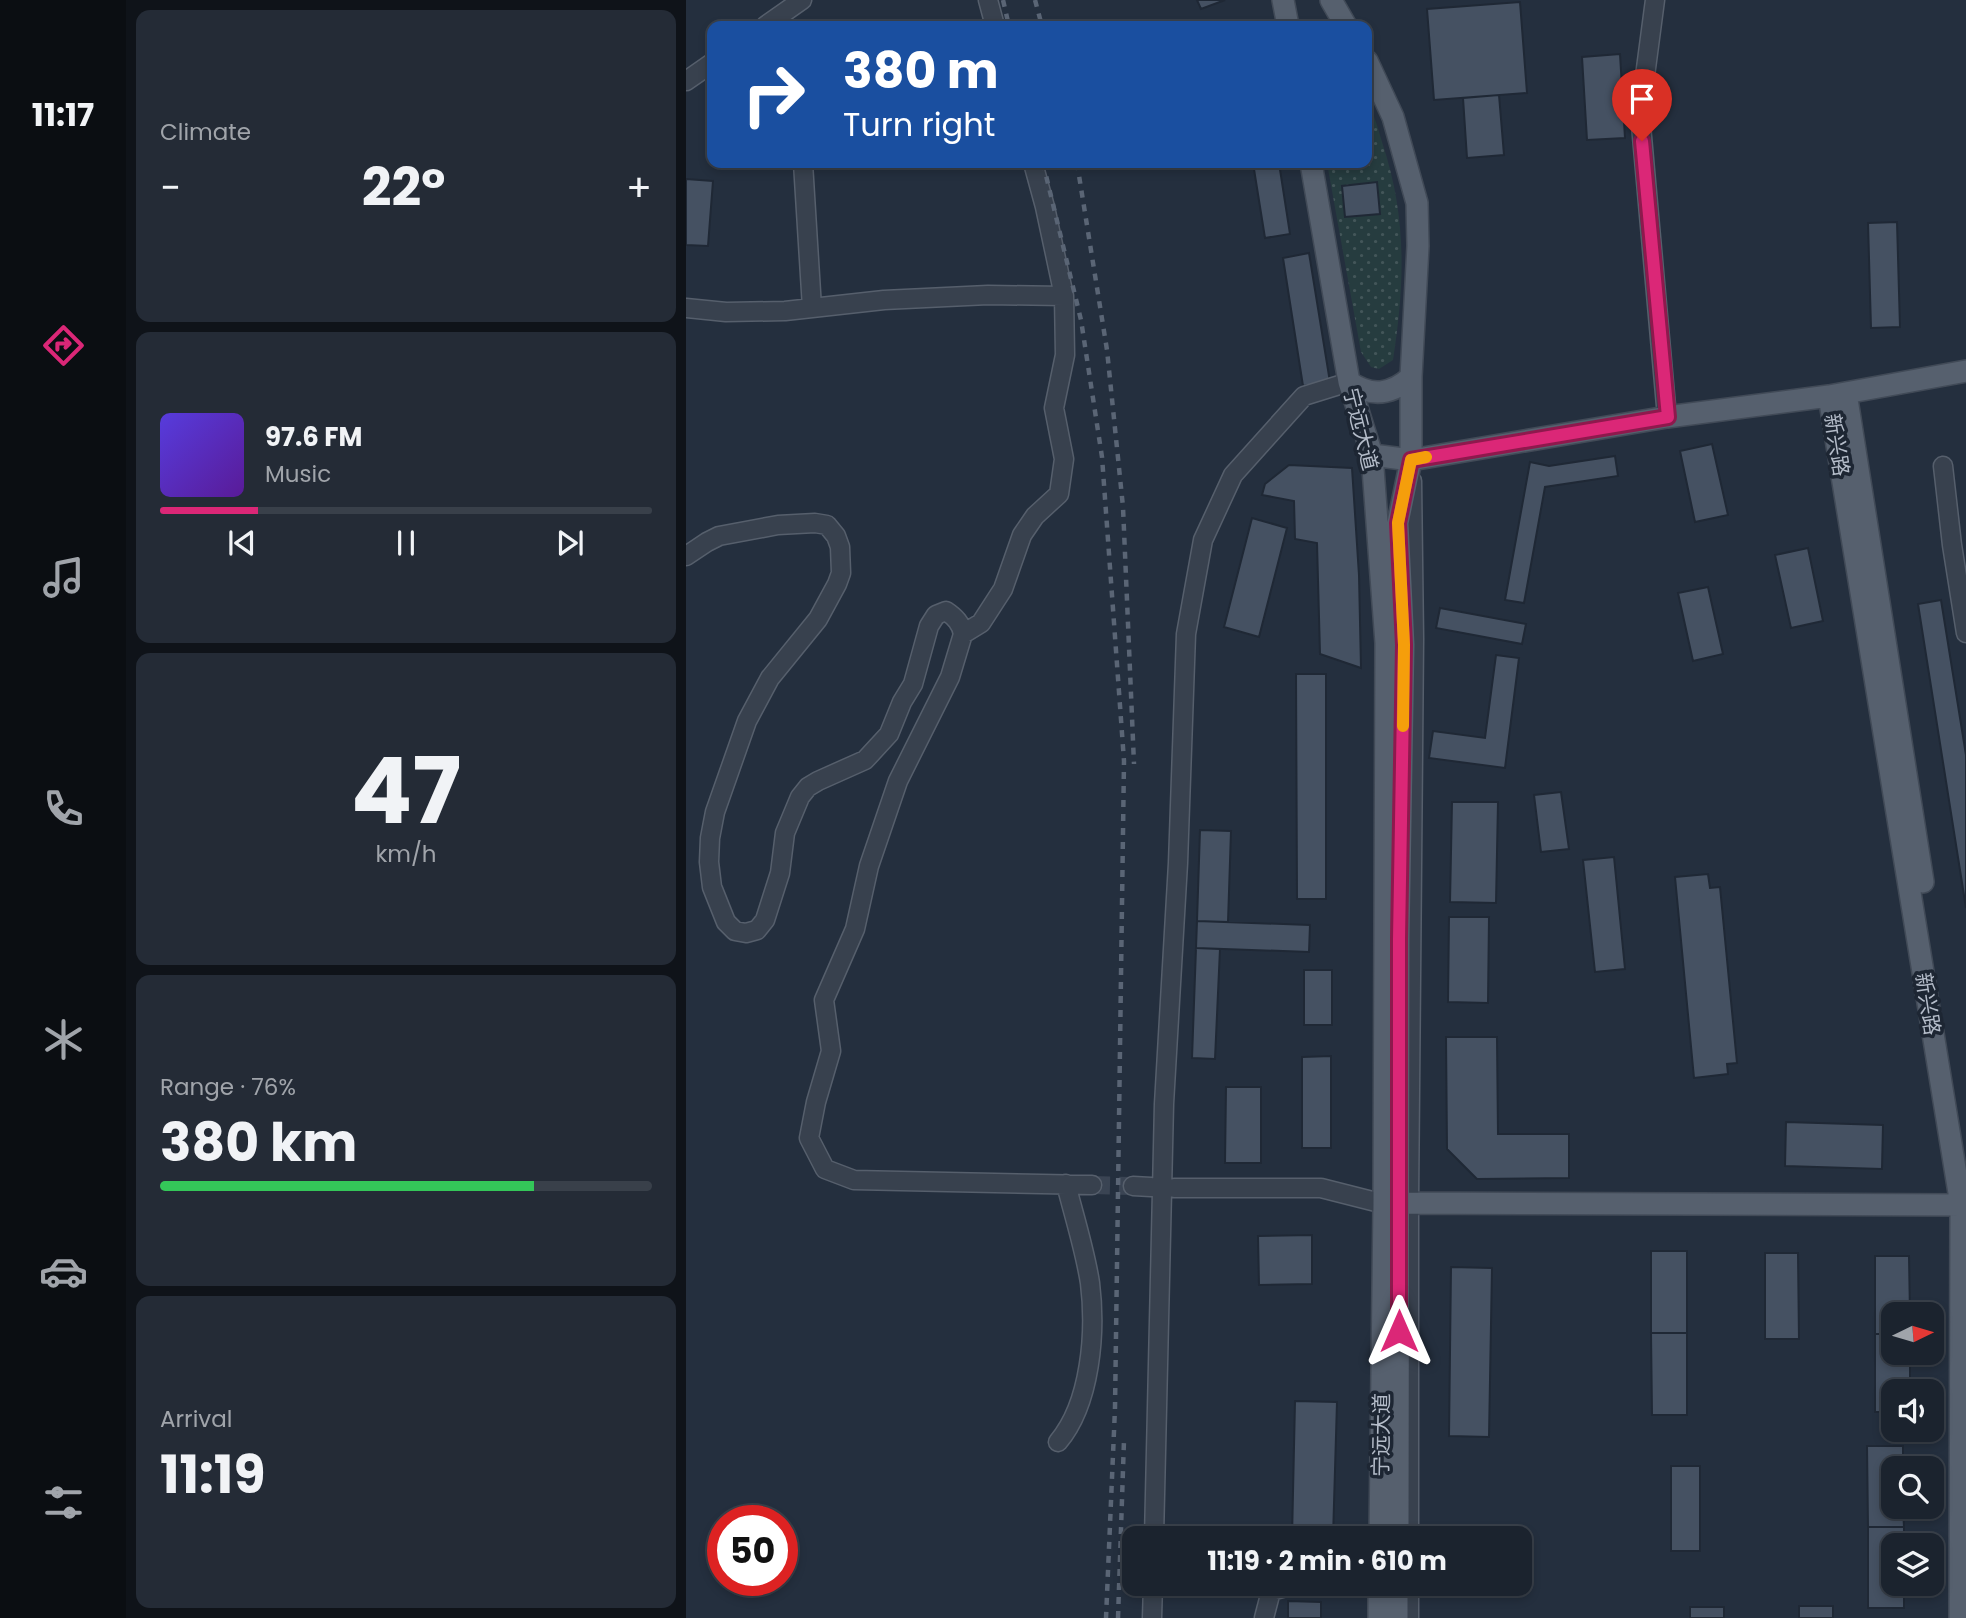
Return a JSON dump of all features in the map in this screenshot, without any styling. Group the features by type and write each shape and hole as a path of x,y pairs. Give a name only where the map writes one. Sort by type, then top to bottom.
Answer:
{"main road":[{"path":"1332,0 1343,21"},
{"name":"宁远大道","path":"1372,72 1393,117 1417,203 1419,246 1411,377 1411,460 1398,523 1404,645 1399,939 1398,1526"},
{"name":"宁远大道","path":"1312,168 1349,382 1372,455 1386,643 1398,1203 1381,1526"},
{"path":"1372,455 1411,460 1668,417 1838,395 1966,371"},
{"path":"1349,382 1360,390 1388,392 1401,387 1411,377"},
{"name":"新兴路","path":"1838,395 1966,1153"},
{"name":"新兴路","path":"1838,395 1963,1205 1960,1618"},
{"path":"1398,1203 1963,1205"},
{"path":"1379,1596 1379,1618"},
{"path":"1397,1596 1397,1618"}],"street":[{"path":"785,20 802,0"},
{"path":"988,0 994,21"},
{"path":"1655,0 1640,114 1668,417"},
{"path":"686,81 707,66"},
{"path":"803,168 812,308"},
{"path":"1034,168 1063,296 1065,355 1054,408 1064,459 1059,494 1035,516 1023,534 1003,589 981,623 963,635 950,677 898,781 869,866 855,929 824,1000 831,1051 809,1138 824,1169 855,1180 1093,1185"},
{"path":"686,308 726,312 988,295 1063,296"},
{"path":"1154,1526 1164,1104 1178,863 1186,634 1203,540 1233,475 1304,396 1349,382"},
{"path":"1943,466 1959,544 1966,633"},
{"path":"686,556 719,536 778,525 827,525 836,536 840,547 841,573 837,584 818,619 770,678 741,734 715,812 709,862 712,887 726,922 735,931 746,933 757,930 765,920 780,873 785,834 800,797 808,787 818,781 865,760 889,734 902,702 914,684 929,626 936,615 946,611 956,618 963,635"},
{"path":"1058,1442 1068,1430 1081,1399 1091,1354 1090,1284 1066,1184"},
{"path":"1174,1188 1321,1188 1398,1203"},
{"name":"宁远大道","path":"1398,1203 1409,1526"},
{"path":"1152,1618 1153,1596"},
{"path":"1264,1618 1270,1596"},
{"path":"1409,1596 1409,1618"}],"green space":[{"path":"1372,113 1390,170 1400,223 1400,304 1393,360 1379,369 1371,367 1361,352 1328,168 1372,168"}],"building":[{"path":"1197,0 1225,0 1201,9"},
{"path":"1520,2 1527,93 1434,100 1427,9"},
{"path":"1620,54 1625,138 1587,140 1582,57"},
{"path":"1499,95 1504,155 1467,158 1463,98"},
{"path":"1254,168 1280,168 1290,234 1265,238"},
{"path":"686,179 713,181 708,246 686,245"},
{"path":"1377,182 1380,214 1345,217 1342,186"},
{"path":"1897,222 1900,327 1871,328 1868,223"},
{"path":"1309,253 1330,382 1303,386 1283,258"},
{"path":"1712,444 1728,515 1695,522 1680,451"},
{"path":"1615,456 1618,476 1545,487 1524,603 1505,600 1530,462 1549,466"},
{"path":"1289,465 1352,468 1359,575 1361,668 1320,654 1317,543 1295,539 1294,501 1262,495 1265,484"},
{"path":"1252,518 1287,528 1259,637 1224,627"},
{"path":"1808,548 1823,621 1791,628 1775,555"},
{"path":"1708,587 1723,654 1693,661 1678,593"},
{"path":"1941,600 1966,755 1966,908 1918,604"},
{"path":"1440,608 1526,624 1522,644 1436,628"},
{"path":"1496,655 1519,658 1505,768 1429,758 1433,731 1485,738"},
{"path":"1296,674 1326,674 1326,899 1297,899"},
{"path":"1561,792 1569,849 1541,852 1534,795"},
{"path":"1452,802 1498,802 1496,903 1450,902"},
{"path":"1200,830 1231,831 1228,922 1197,921"},
{"path":"1614,857 1625,969 1595,972 1583,860"},
{"path":"1708,874 1710,888 1720,887 1737,1063 1727,1064 1728,1074 1694,1078 1675,877"},
{"path":"1449,917 1489,917 1488,1003 1448,1002"},
{"path":"1197,921 1310,925 1309,952 1196,948"},
{"path":"1196,948 1220,949 1215,1059 1192,1058"},
{"path":"1304,970 1332,970 1332,1025 1304,1025"},
{"path":"1446,1037 1497,1037 1498,1134 1569,1134 1569,1178 1477,1179 1447,1149"},
{"path":"1331,1056 1331,1148 1302,1148 1302,1057"},
{"path":"1226,1087 1261,1087 1261,1163 1225,1163"},
{"path":"1786,1122 1883,1125 1882,1169 1785,1166"},
{"path":"1312,1235 1312,1284 1259,1285 1258,1236"},
{"path":"1651,1251 1687,1251 1687,1333 1651,1333"},
{"path":"1765,1253 1798,1253 1799,1339 1765,1339"},
{"path":"1875,1256 1909,1256 1910,1302 1881,1302 1881,1334 1875,1334"},
{"path":"1451,1267 1492,1268 1489,1437 1449,1436"},
{"path":"1651,1333 1687,1333 1687,1415 1652,1415"},
{"path":"1875,1334 1881,1334 1881,1365 1910,1365 1910,1379 1881,1379 1881,1412 1875,1412"},
{"path":"1295,1401 1337,1402 1333,1526 1292,1526"},
{"path":"1867,1446 1903,1446 1903,1456 1881,1456 1881,1519 1904,1519 1904,1527 1868,1527"},
{"path":"1671,1466 1700,1466 1700,1551 1671,1551"},
{"path":"1868,1527 1904,1527 1904,1533 1881,1533 1881,1596 1904,1596 1904,1608 1868,1608"},
{"path":"1288,1601 1321,1602 1321,1618 1288,1618"},
{"path":"1799,1606 1833,1606 1833,1618 1799,1618"},
{"path":"1690,1607 1724,1607 1724,1618 1690,1618"}],"tunnel":[{"path":"1092,1185 1133,1186"}],"railway":[{"path":"1003,0 1008,21"},
{"path":"1035,0 1041,21"},
{"path":"1044,168 1081,320 1102,457 1124,761 1115,1408 1106,1618"},
{"path":"1078,168 1107,350 1123,507 1134,764"},
{"path":"1118,1618 1124,1440"}],"slow traffic":[{"path":"1403,726 1404,645 1398,523 1411,460 1426,457"}],"route":[{"path":"1399,1331 1399,939 1404,645 1398,523 1411,460 1668,417 1642,141"}]}
